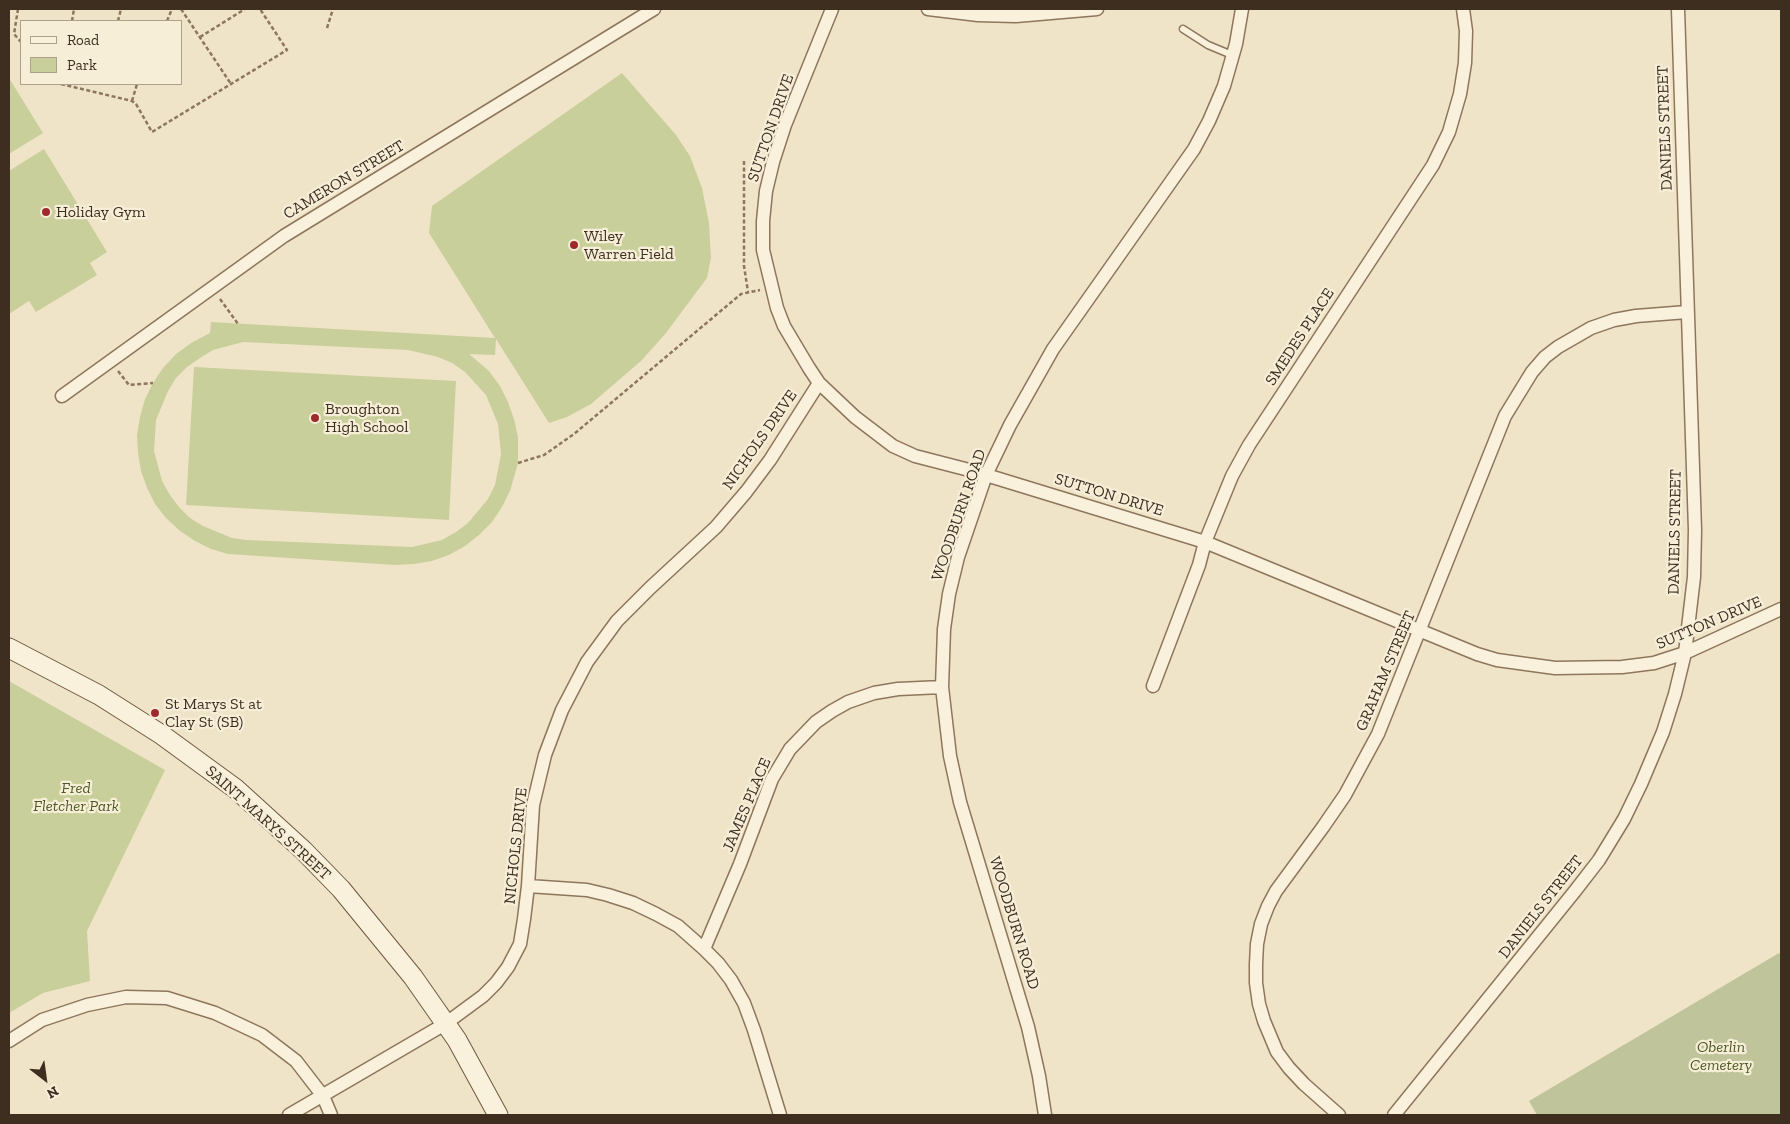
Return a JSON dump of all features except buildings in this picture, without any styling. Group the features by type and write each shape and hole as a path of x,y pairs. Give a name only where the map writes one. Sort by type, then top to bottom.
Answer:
{"main road":[{"name":"SAINT MARYS STREET","path":"9,648 99,695 162,735 236,789 303,850 341,889 414,977 457,1040 498,1115"}],"street":[{"name":"CAMERON STREET","path":"62,396 284,236 654,9"},
{"name":"SUTTON DRIVE","path":"832,9 786,125 774,162 766,191 763,250 784,326 799,353 819,383 855,417 893,446 915,456 986,475 1205,542 1477,654 1497,660 1555,668 1622,668 1654,663 1684,654 1781,609"},
{"path":"928,9 978,16 1016,16 1097,9"},
{"name":"WOODBURN ROAD","path":"1046,1115 1028,1027 960,802 950,756 942,687 944,629 949,594 958,557 986,475 1010,426 1053,349 1194,149 1209,121 1224,86 1236,44 1242,9"},
{"name":"SMEDES PLACE","path":"1154,686 1199,565 1205,542 1232,476 1249,445 1433,165 1449,132 1460,94 1465,63 1466,31 1463,9"},
{"name":"DANIELS STREET","path":"1394,1115 1598,860 1624,819 1652,758 1675,694 1684,654 1694,577 1695,530 1678,9"},
{"name":"GRAHAM STREET","path":"1339,1115 1289,1068 1269,1037 1259,1004 1256,983 1257,944 1261,924 1268,906 1276,891 1323,827 1362,765 1378,734 1505,416 1532,372 1545,357 1591,328 1614,320 1636,316 1688,312"},
{"name":"NICHOLS DRIVE","path":"288,1115 445,1024 483,996 496,983 520,944 528,886 533,805 545,755 562,710 587,662 617,621 716,527 746,492 770,460 819,383"},
{"name":"JAMES PLACE","path":"704,949 740,864 772,779 790,749 816,722 848,702 874,693 890,690 942,687"},
{"path":"528,886 587,890 633,903 678,926 704,949 731,980 744,1003 780,1115"},
{"path":"9,1041 42,1020 87,1004 126,997 167,998 215,1013 262,1036 296,1061 323,1096 331,1115"}],"lane":[{"path":"1183,29 1208,45 1232,55"}],"path":[{"path":"18,9 14,34 20,41"},
{"path":"181,9 231,84"},
{"path":"200,37 246,9"},
{"path":"65,85 132,101 136,104 152,132 287,50 260,9"},
{"path":"327,28 333,9"},
{"path":"132,101 137,85"},
{"path":"744,161 744,266 748,292"},
{"path":"212,288 238,324"},
{"path":"518,462 544,455 574,434 740,294 772,288"},
{"path":"110,361 129,384 153,382"}],"green space":[{"name":"Wiley Warren Field","path":"622,73 676,135 690,156 702,188 709,223 711,258 707,278 666,333 641,361 591,404 567,417 549,423 496,339 495,355 469,354 489,371 500,386 508,402 518,437 518,463 510,491 492,522 465,546 449,555 432,561 395,565 228,554 211,549 180,531 155,504 147,488 141,471 137,435 145,399 153,383 176,354 210,333 211,322 495,338 429,233 432,206","holes":["243,342 408,350 438,357 452,363 465,372 486,395 498,424 501,454 495,485 488,499 468,523 442,540 412,547 232,538 203,526 190,518 179,507 162,481 154,451 156,420 168,391 176,378 187,367 213,350"]},
{"path":"9,78 43,133 9,154"},
{"name":"Holiday Gym","path":"44,149 107,252 90,263 97,275 36,312 29,301 9,314 9,171"},
{"path":"194,367 456,381 449,520 186,505"},
{"name":"Fred Fletcher Park","path":"9,681 165,770 87,931 90,981 43,993 9,1013"},
{"name":"Oberlin Cemetery","path":"1779,953 1781,956 1781,1115 1537,1115 1529,1101"}],"place":[{"name":"Holiday Gym","path":"46,212"},
{"name":"Wiley Warren Field","path":"574,245"},
{"name":"Broughton High School","path":"315,418"},
{"name":"St Marys St at Clay St (SB)","path":"155,713"}]}
